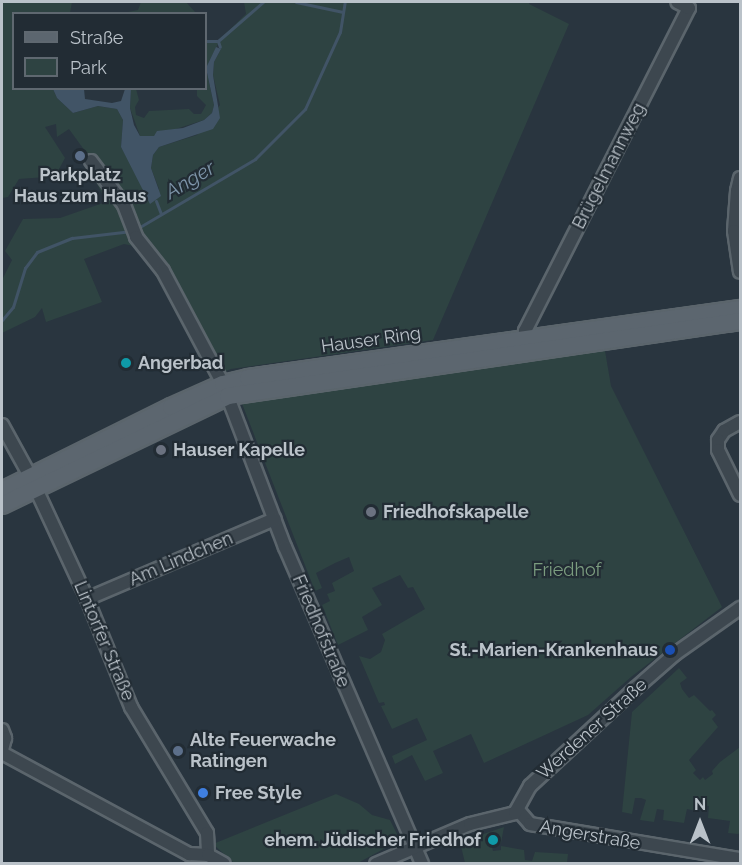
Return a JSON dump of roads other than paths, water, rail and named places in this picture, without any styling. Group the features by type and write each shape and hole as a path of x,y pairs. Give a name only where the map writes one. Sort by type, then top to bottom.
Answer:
{"main road":[{"name":"Hauser Ring","path":"524,345 741,309"},
{"name":"Hauser Ring","path":"2,505 33,482 171,407 226,390 248,378 741,321"},
{"name":"Hauser Ring","path":"2,490 33,482"}],"street":[{"name":"Brügelmannweg","path":"524,345 525,331 689,8 677,2"},
{"name":"Friedhofstraße","path":"92,162 124,205 136,237 163,271 226,390 275,519 422,864"},
{"path":"741,178 737,191 734,231 741,272"},
{"path":"741,422 724,431 718,440 718,450 741,495"},
{"name":"Lintorfer Straße","path":"2,425 33,482 87,599 131,707 207,833 208,855"},
{"name":"Am Lindchen","path":"87,599 275,519"},
{"name":"Werdener Straße","path":"518,810 530,786 627,696 675,654 741,608"},
{"path":"2,730 5,743 2,752 189,854 208,855 224,864"},
{"path":"376,864 470,824 506,817 518,810"},
{"name":"Angerstraße","path":"518,810 530,824 741,859"}],"water":[{"path":"216,47 221,49 214,62 213,75 220,118 213,129 159,147 153,155 151,168 161,196 150,204 121,147 123,120 117,109 98,106 73,113 57,98 53,90 84,90 85,99 112,103 121,101 125,90 131,90 130,108 134,125 140,136 154,136 157,131 183,128 204,120 212,113 214,105 207,66"}],"waterway":[{"path":"207,41 218,41 263,2"},
{"path":"296,2 343,12"},
{"name":"Anger","path":"138,228 255,159 305,109 340,32 345,2"},
{"path":"218,41 220,47"},
{"path":"156,201 161,214"},
{"name":"Anger","path":"2,320 13,307 25,268 37,252 72,238 132,231"}],"place":[{"name":"Parkplatz Haus zum Haus","path":"80,156"},
{"name":"Angerbad","path":"126,363"},
{"name":"Hauser Kapelle","path":"161,450"},
{"name":"Friedhofskapelle","path":"371,512"},
{"name":"St.-Marien-Krankenhaus","path":"670,650"},
{"name":"Alte Feuerwache Ratingen","path":"178,751"},
{"name":"Free Style","path":"203,793"},
{"name":"ehem. Jüdischer Friedhof","path":"493,840"}],"park label":[{"name":"Friedhof","path":"567,570"}]}
